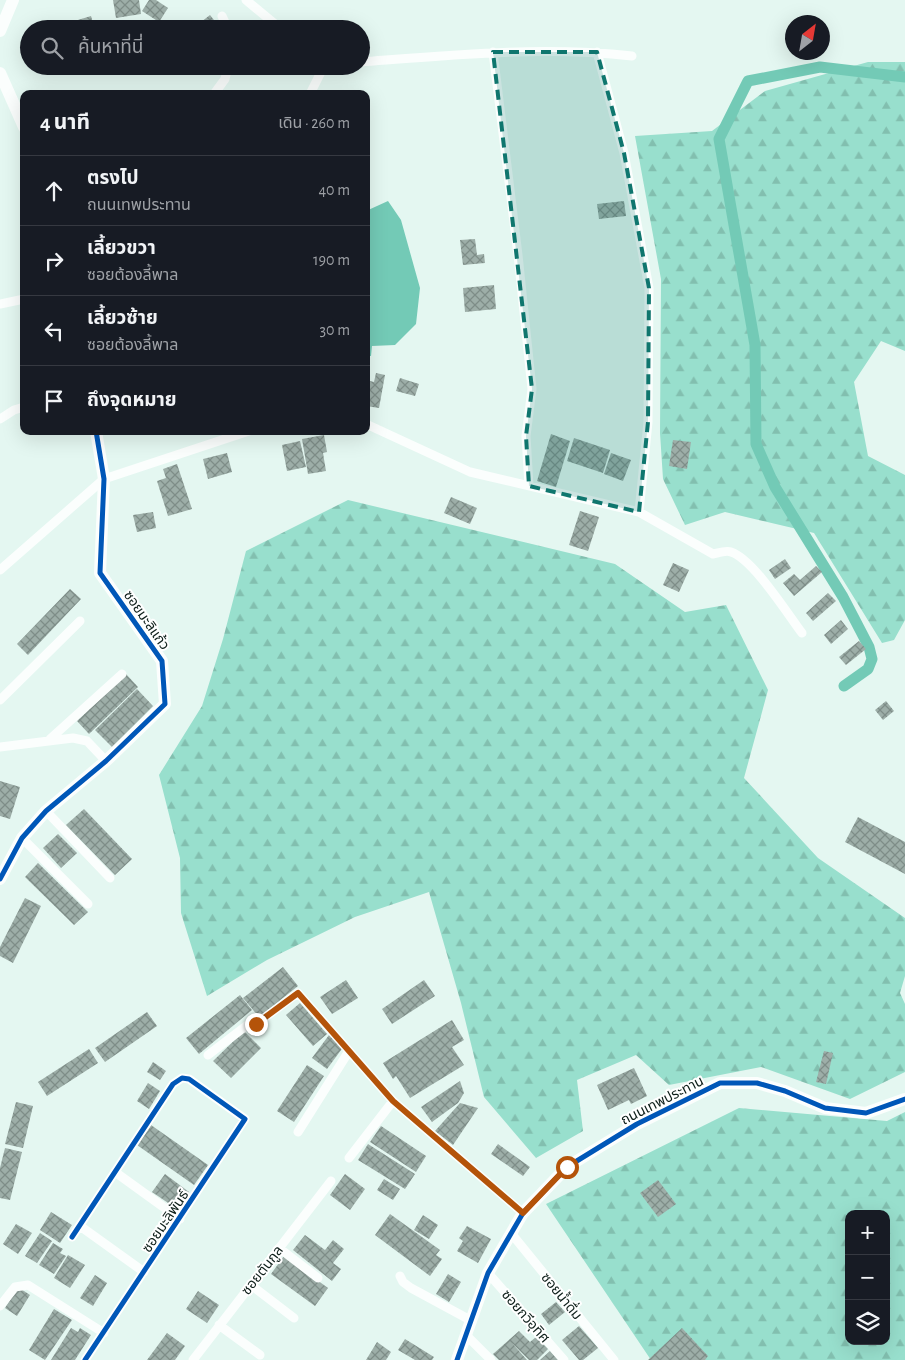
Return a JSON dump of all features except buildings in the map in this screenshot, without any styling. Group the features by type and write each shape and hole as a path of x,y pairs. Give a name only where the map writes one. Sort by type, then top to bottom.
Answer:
{"street":[{"path":"0,32 13,0"},
{"path":"246,0 270,20"},
{"path":"222,16 224,20"},
{"path":"492,52 518,255 532,389 526,436 529,486"},
{"path":"370,61 492,52 597,52 632,56"},
{"path":"597,52 624,153 649,288 648,422 639,512"},
{"path":"0,73 20,116"},
{"path":"217,90 226,75"},
{"path":"312,90 320,75"},
{"path":"0,304 20,300"},
{"path":"0,419 20,408"},
{"path":"370,426 470,472 639,512 713,554 729,550 740,556 759,576 802,633"},
{"name":"ซอยมะลิแก้ว","path":"0,879 22,838 46,811 106,761 165,704 162,661 100,573 104,478 97,435"},
{"path":"0,570 104,478 237,435"},
{"path":"0,700 80,621"},
{"path":"50,740 122,674"},
{"path":"0,747 74,738 87,741 106,761"},
{"path":"46,811 110,878"},
{"path":"22,838 88,904"},
{"path":"208,1056 246,1026 256,1024 298,993 393,1101 523,1213"},
{"path":"298,1132 349,1051"},
{"name":"ซอยมะลิพันธ์","path":"72,1237 173,1084 182,1078 189,1079 245,1119 86,1360"},
{"name":"ถนนเทพประทาน","path":"457,1360 488,1273 523,1213 567,1167 637,1124 720,1083 757,1084 785,1091 824,1108 866,1113 905,1100"},
{"path":"349,1158 393,1101"},
{"path":"115,1172 180,1219"},
{"name":"ซอยตันกูล","path":"194,1360 331,1181"},
{"path":"80,1226 144,1272"},
{"name":"ซอยน้ำดื่ม","path":"511,1233 614,1360"},
{"path":"279,1248 318,1278"},
{"name":"ซอยกวีอุทิศ","path":"488,1273 564,1360"},
{"path":"400,1276 403,1282 411,1288 472,1321"},
{"path":"0,1306 15,1287 28,1285 104,1333"},
{"path":"251,1285 294,1318"},
{"path":"219,1325 260,1355"},
{"path":"466,1335 491,1360"}],"highlighted area":[{"path":"493,52 597,52 624,153 649,288 648,422 639,512 529,486 526,436 532,389"}],"green space":[{"path":"868,62 905,62 905,351 881,341 854,382 868,456 905,475 905,620 894,640 882,643 814,533 725,512 685,525 663,479 660,433 661,279 635,136 712,131 765,91"},
{"path":"348,500 615,564 685,612 726,605 768,690 744,778 818,858 905,918 905,976 900,993 905,1004 905,1072 850,1099 761,1067 669,1085 636,1055 577,1080 583,1131 536,1158 484,1097 461,1003 429,892 355,917 267,960 207,996 181,913 180,858 159,775 202,706 223,639 246,551"},
{"path":"739,1108 887,1121 905,1112 905,1360 651,1360 546,1204"}],"shaded area":[{"path":"388,201 401,220 420,288 416,324 395,345 372,346 371,356 370,356 370,209"}],"waterway":[{"path":"844,686 868,669 872,659 869,647 843,597 775,487 756,444 755,345 719,139 748,81 820,67 905,77"}],"cycle path":[{"path":"0,879 22,838 46,811 106,761 165,704 162,661 100,573 104,479 97,435"},
{"path":"72,1237 173,1084 182,1078 189,1079 245,1119 85,1360"},
{"path":"457,1360 488,1273 523,1213 567,1167 637,1124 720,1083 757,1083 785,1091 825,1108 866,1113 905,1099"}],"route":[{"path":"256,1024 298,993 393,1101 523,1213 567,1167"}]}
